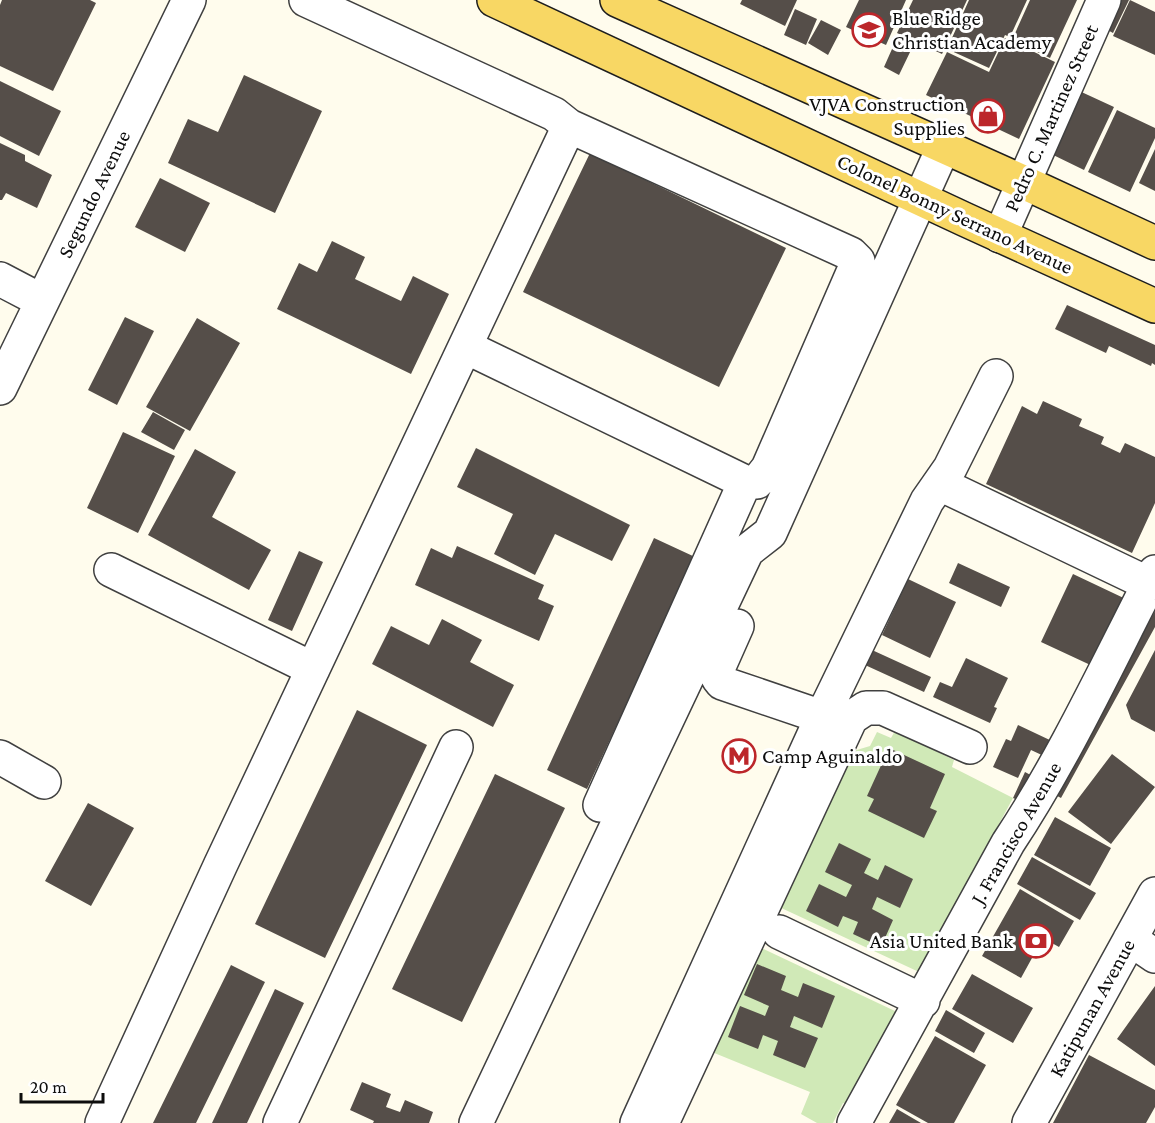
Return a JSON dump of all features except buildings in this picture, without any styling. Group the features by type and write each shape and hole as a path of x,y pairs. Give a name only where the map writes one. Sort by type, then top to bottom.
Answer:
{"main road":[{"name":"Colonel Bonny Serrano Avenue","path":"494,0 1155,306"},
{"path":"617,0 1155,243"}],"street":[{"name":"Segundo Avenue","path":"0,388 189,0"},
{"path":"306,0 554,114 569,126 851,254 858,261 768,468 757,482 745,482 466,347"},
{"name":"Pedro C. Martinez Street","path":"1000,236 1104,0"},
{"path":"102,1123 569,126"},
{"path":"822,717 727,686 718,678 719,665 768,560 770,533 944,146"},
{"path":"0,279 42,301"},
{"path":"637,1123 822,717 924,507 950,468 996,376"},
{"path":"600,804 745,482"},
{"path":"940,484 1152,578"},
{"path":"476,1123 747,551 770,533"},
{"path":"111,570 313,669"},
{"name":"J. Francisco Avenue","path":"854,1123 1008,843 1032,807 1094,693 1152,578"},
{"path":"662,1123 851,718 866,708 883,708 970,747"},
{"path":"280,1123 456,747"},
{"path":"0,757 44,782"},
{"name":"Katipunan Avenue","path":"1036,1120 1143,947 1155,894"},
{"path":"779,933 923,1001"}],"green space":[{"path":"895,731 954,760 952,767 1013,798 919,972 777,906 850,752 870,746 877,732 891,738"},
{"path":"757,946 897,1012 850,1106 843,1103 833,1123 817,1123 801,1114 810,1092 707,1050"}],"place":[{"name":"Blue Ridge Christian Academy","path":"869,30"},
{"name":"VJVA Construction Supplies","path":"988,116"},
{"name":"Camp Aguinaldo","path":"739,756"},
{"name":"Asia United Bank","path":"1036,941"}]}
